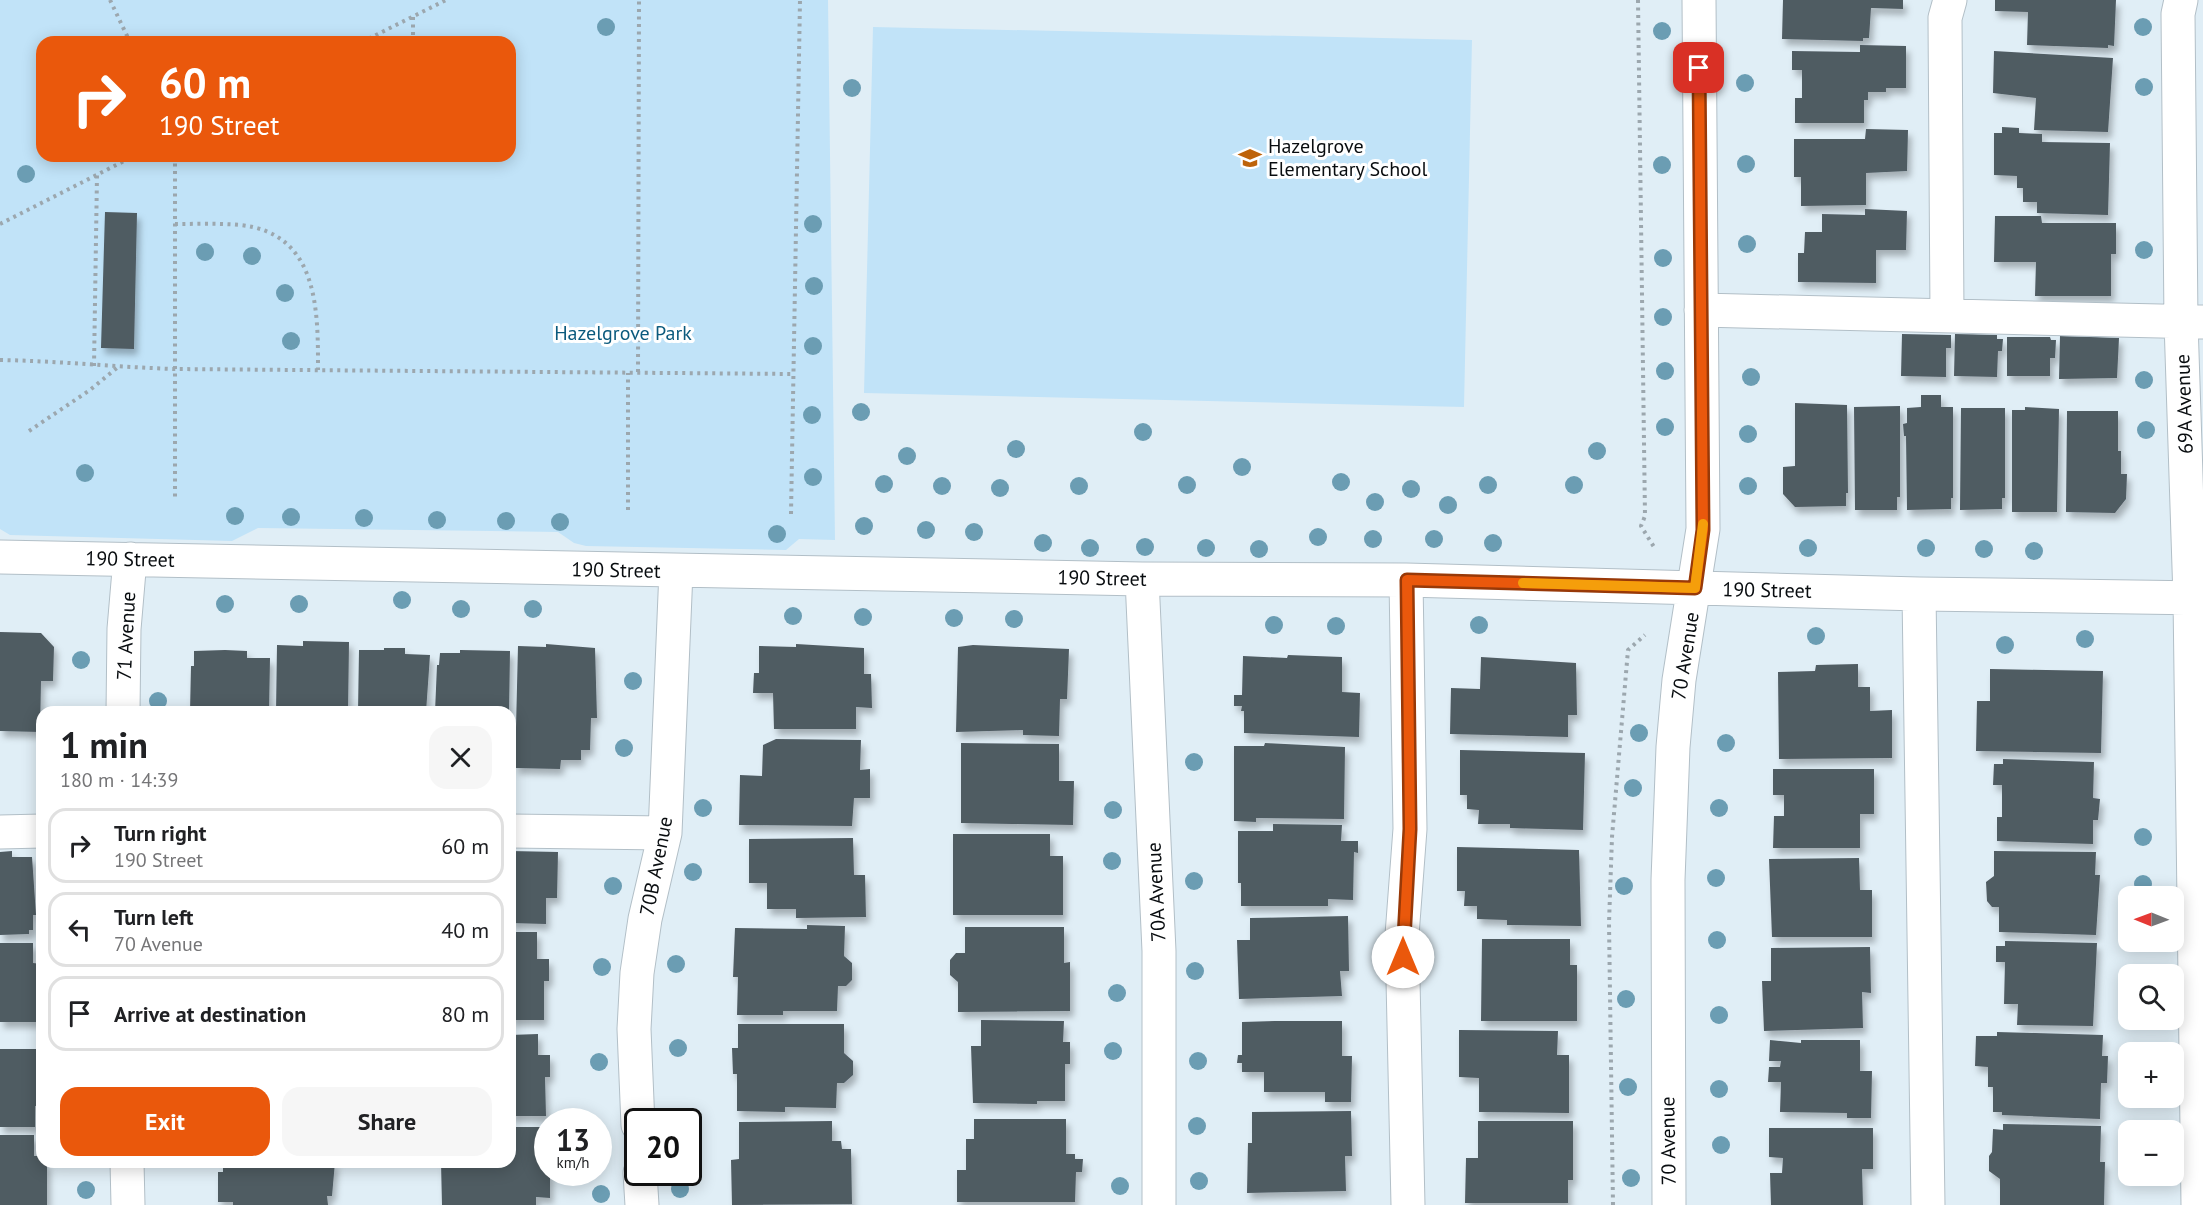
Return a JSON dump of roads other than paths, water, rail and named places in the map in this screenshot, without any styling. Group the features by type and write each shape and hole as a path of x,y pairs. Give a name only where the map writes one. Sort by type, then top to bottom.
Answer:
{"street":[{"name":"70 Avenue","path":"1670,1205 1668,880 1673,747 1679,681 1703,530 1699,0"},
{"path":"1947,315 1945,18 1950,0"},
{"name":"69A Avenue","path":"2181,0 2178,26 2192,322 2196,598 2198,1205"},
{"path":"1701,310 2192,322"},
{"name":"190 Street","path":"0,556 1142,579 1407,580 1919,594 2196,598"},
{"name":"71 Avenue","path":"123,706 124,629 130,559"},
{"name":"70B Avenue","path":"637,1108 634,1029 637,973 645,919 665,833 676,571"},
{"name":"70A Avenue","path":"1142,579 1159,951 1159,1205"},
{"path":"1407,580 1410,829 1402,935 1408,1205"},
{"path":"1919,594 1928,1205"},
{"path":"0,831 36,831"},
{"path":"516,831 665,833"},
{"path":"127,1168 128,1205"},
{"path":"641,1186 642,1205"}],"place":[{"name":"Hazelgrove Elementary School","path":"1250,158"}],"park label":[{"name":"Hazelgrove Park","path":"623,333"}]}
